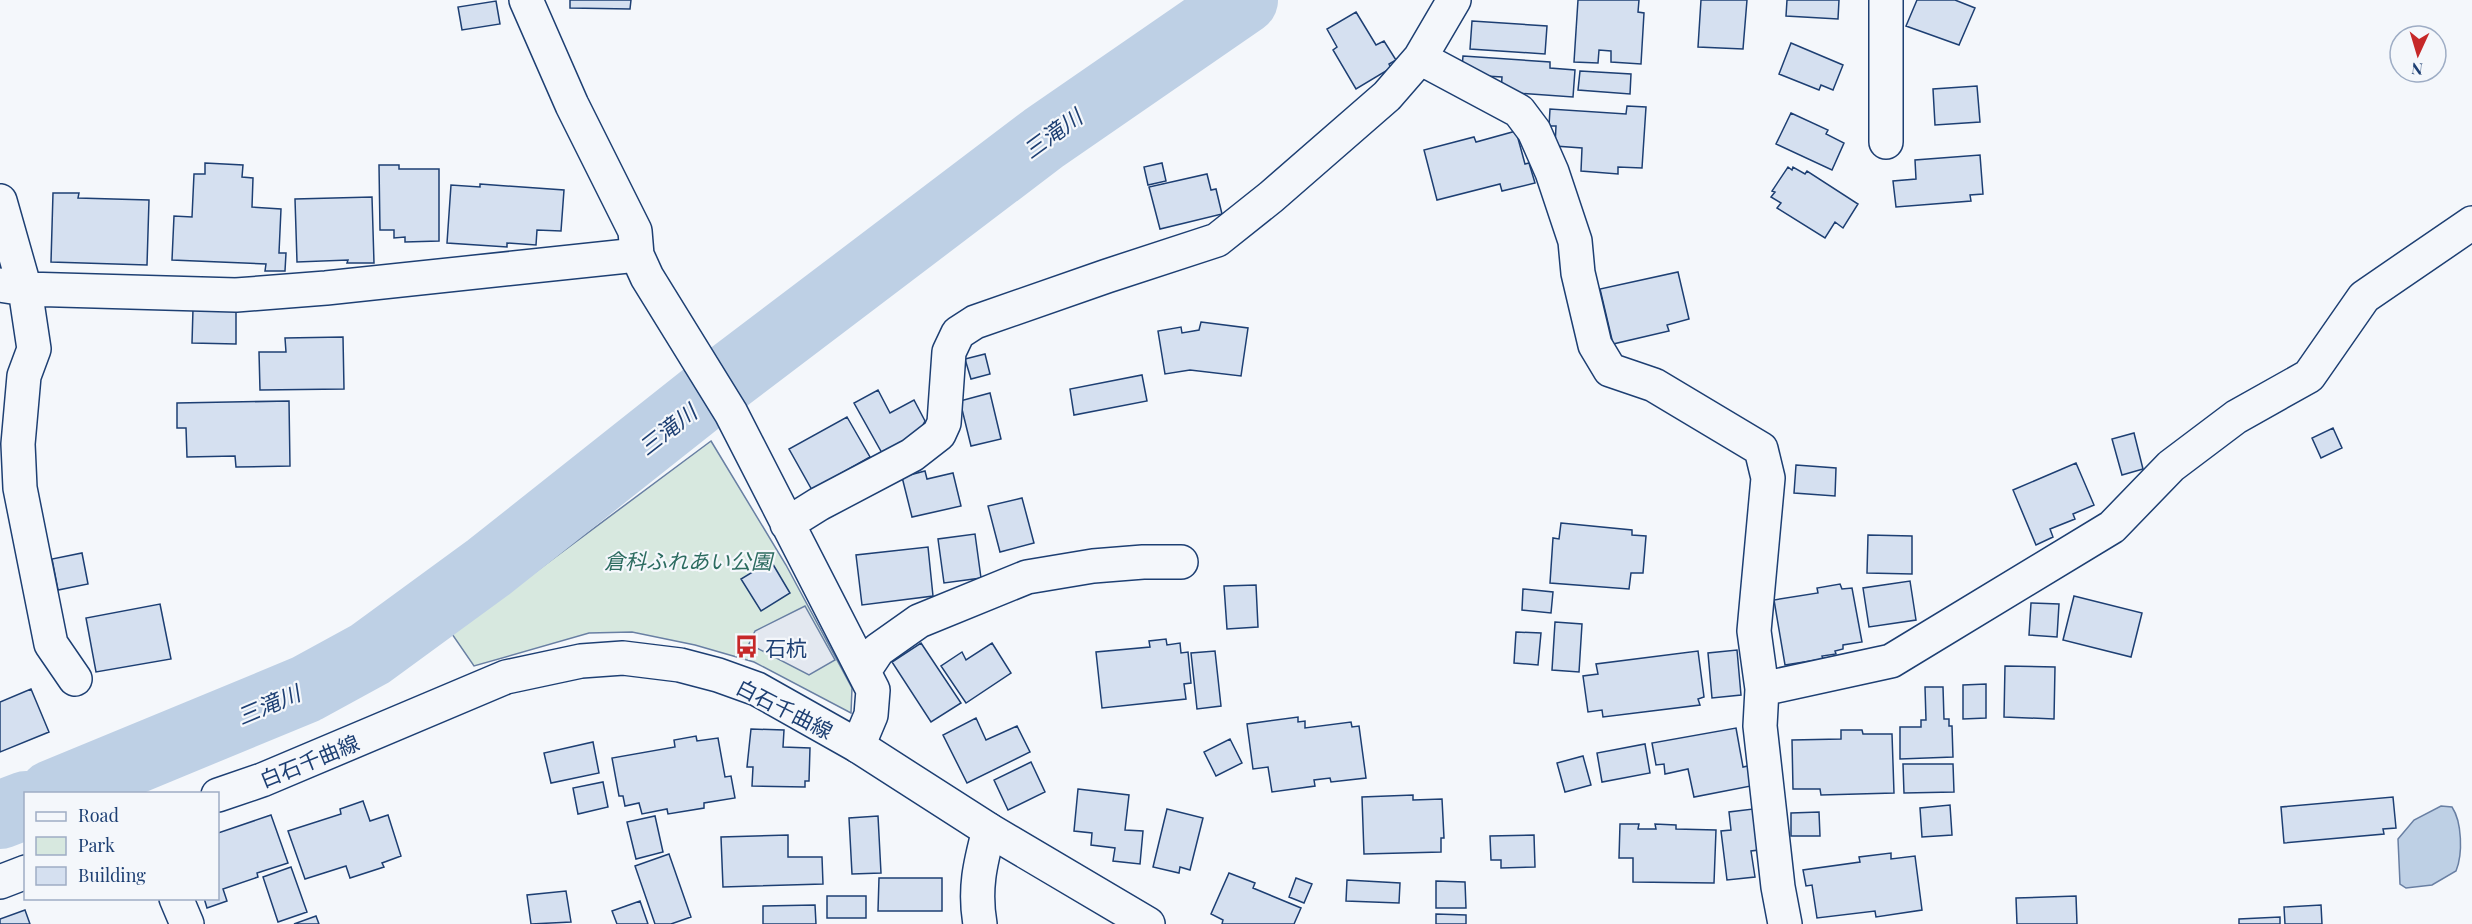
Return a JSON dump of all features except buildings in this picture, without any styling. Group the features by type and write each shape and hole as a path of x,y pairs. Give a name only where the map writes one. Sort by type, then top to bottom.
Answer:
{"street":[{"path":"526,0 572,105 634,231 637,255 646,277 729,408 873,690 871,715 858,746"},
{"path":"787,524 819,504 912,455 939,434 944,423 949,352 958,333 975,322 1217,240 1271,197 1386,96 1420,58 1454,0"},
{"path":"1886,0 1886,142"},
{"path":"1420,58 1519,111 1534,131 1552,172 1575,241 1578,273 1595,345 1610,370 1654,385 1761,449 1768,478 1754,631 1762,690 1760,726 1778,887 1785,924"},
{"path":"0,201 13,287 34,349 24,376 18,444 20,488 51,644 75,679"},
{"path":"1762,690 1891,661 2112,527 2171,466 2236,417 2309,376 2364,297 2472,223"},
{"path":"13,287 236,295 326,288 637,255"},
{"path":"864,671 878,650 919,621 1027,577 1094,566 1181,562"},
{"name":"白石千曲線","path":"219,795 262,780 506,677 581,661 612,659 680,665 757,689 858,746 989,830 1148,924"},
{"path":"980,924 977,907 978,873 989,830"},
{"path":"0,882 24,873"},
{"path":"177,900 187,924"}],"green space":[{"name":"倉科ふれあい公園","path":"711,441 786,565 852,688 851,713 754,662 695,645 632,632 589,633 474,666 452,634"}],"shaded area":[{"path":"805,606 835,660 809,675 749,644 755,631"}],"water":[{"path":"2441,806 2452,807 2460,829 2456,871 2432,885 2406,888 2400,884 2398,839 2414,820"}],"waterway":[{"name":"三滝川","path":"57,792 306,689 370,654 489,567 730,376 1044,138 1244,0"},
{"name":"三滝川","path":"0,815 24,806"}],"place":[{"name":"石杭","path":"747,647"}]}
